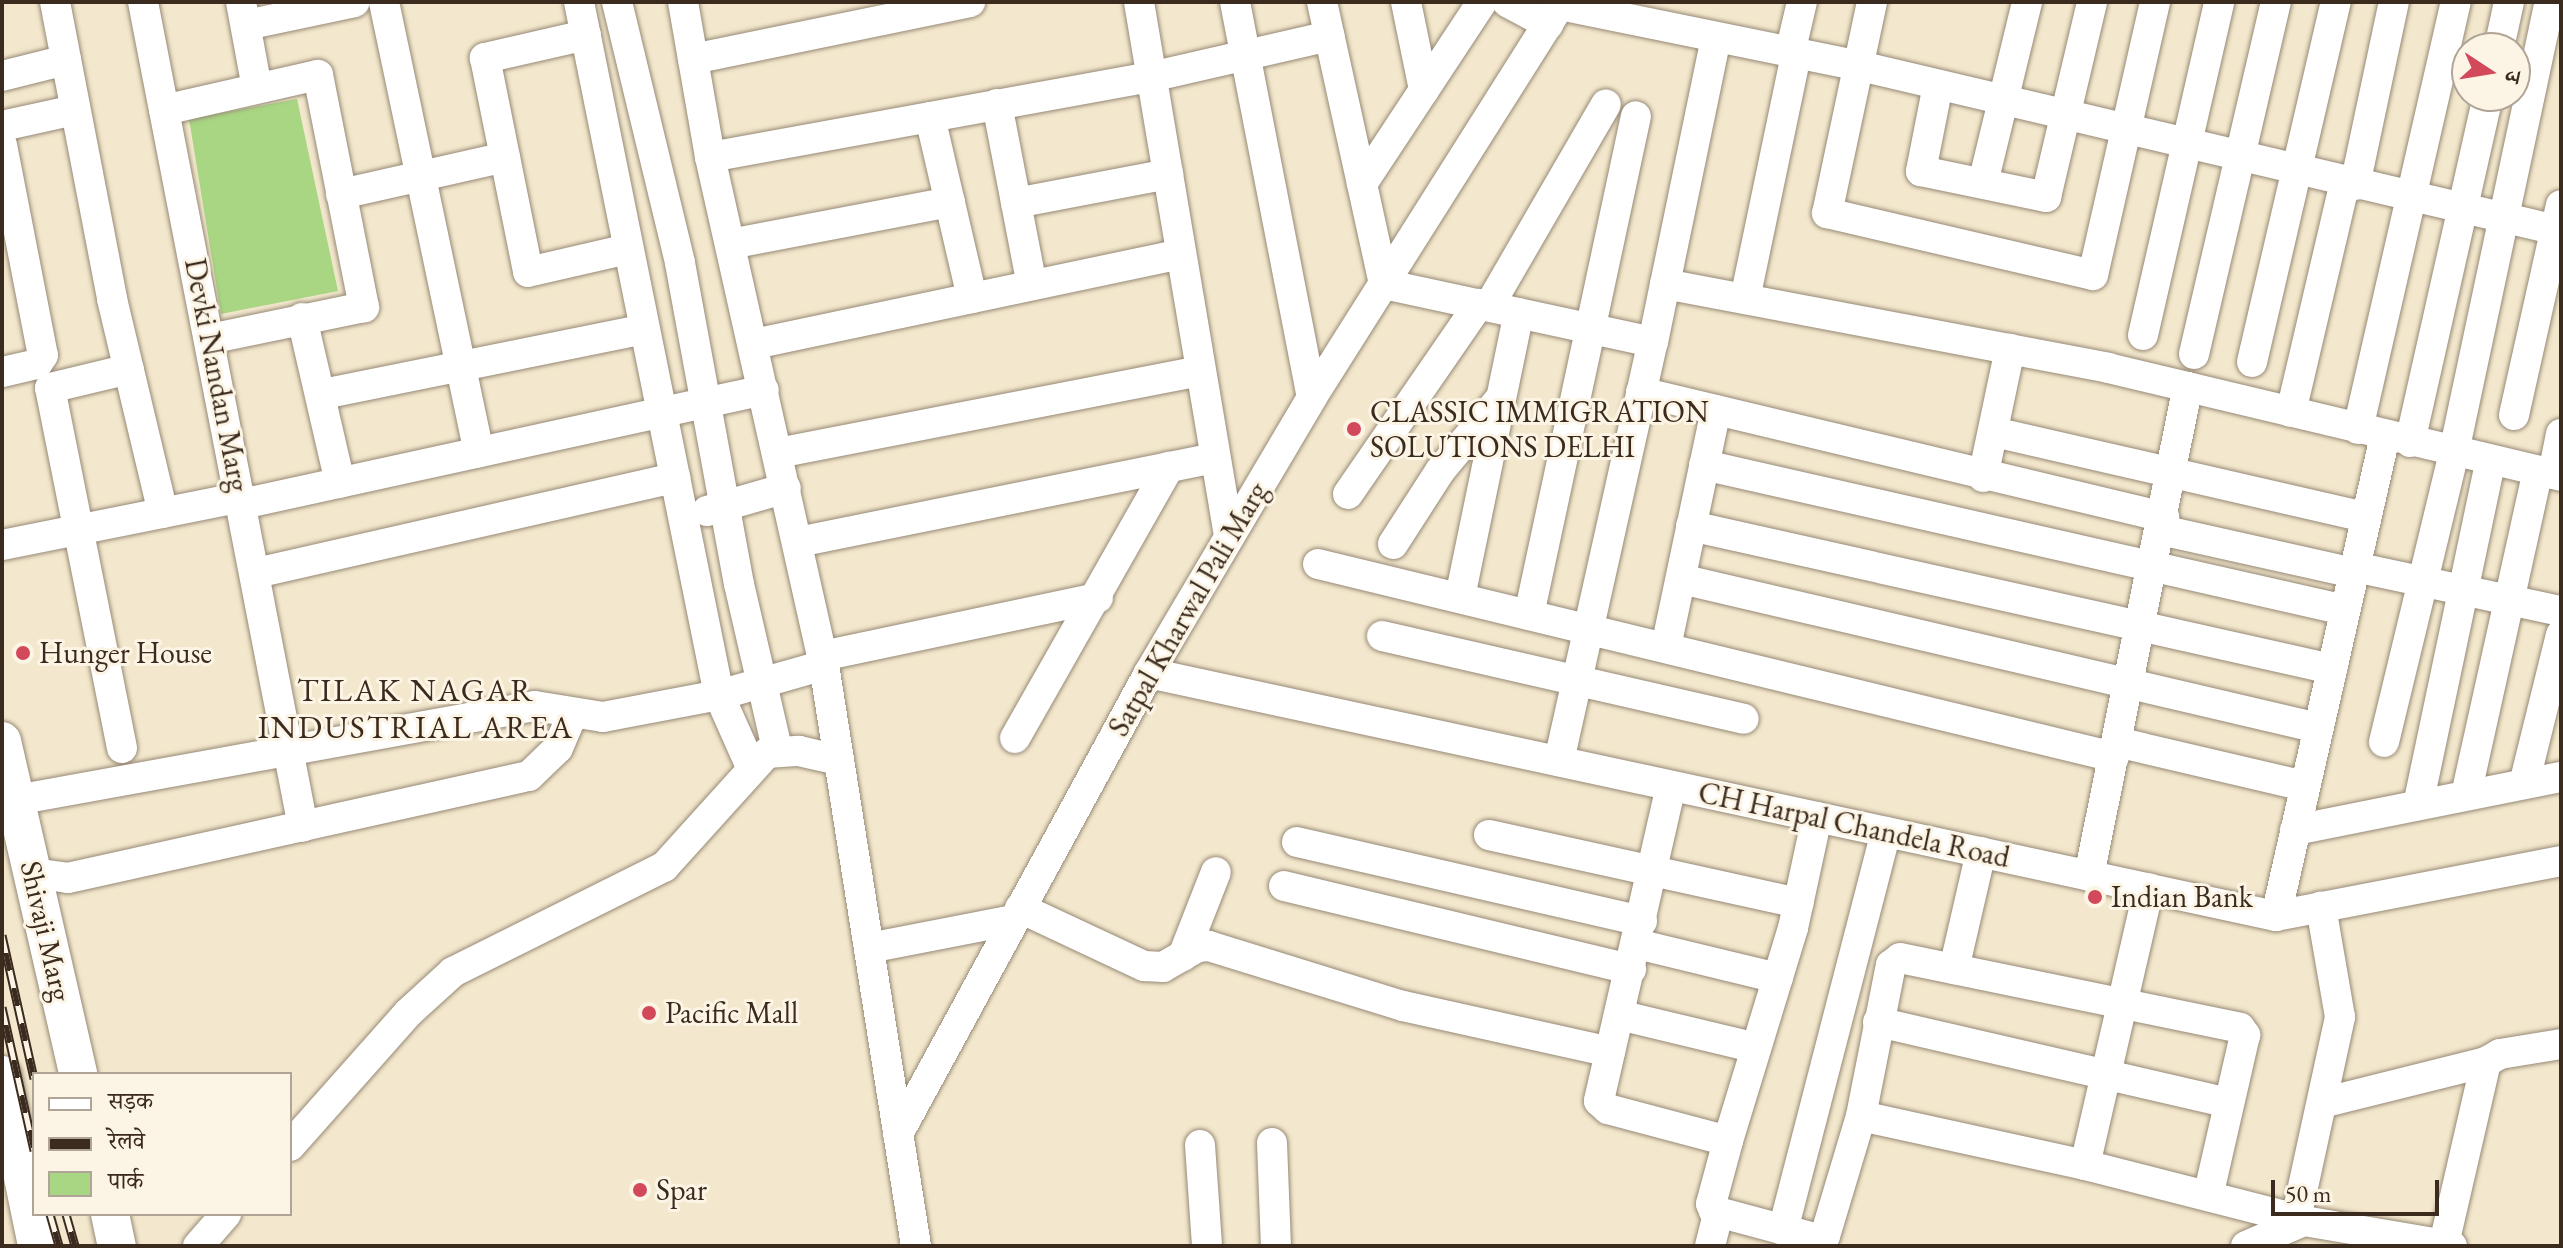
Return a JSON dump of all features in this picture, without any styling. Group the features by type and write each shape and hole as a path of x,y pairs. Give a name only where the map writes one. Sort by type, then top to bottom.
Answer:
{"main road":[{"name":"Shivaji Marg","path":"2,741 13,814 33,873 78,1072"},
{"path":"2,1075 12,1177 37,1246"},
{"path":"110,1216 117,1246"}],"street":[{"path":"55,2 129,369 163,513"},
{"name":"Devki Nandan Marg","path":"143,2 303,827"},
{"path":"257,88 244,14 355,2"},
{"path":"384,2 479,452"},
{"path":"579,2 719,695 751,767"},
{"path":"617,2 680,263 760,684 777,749"},
{"path":"683,2 710,157 823,660 916,1246"},
{"path":"693,59 970,2"},
{"path":"1139,2 1155,76 1168,174 1229,536"},
{"path":"1235,2 1312,397"},
{"path":"1322,2 1384,284 1653,342"},
{"path":"1406,2 1424,90"},
{"path":"1362,184 1482,2"},
{"path":"1507,2 1860,66 2410,198 2505,219 2559,222 2514,415"},
{"path":"1745,299 1802,2"},
{"path":"1872,2 1827,213 2093,275 2155,2"},
{"path":"1983,183 2027,2"},
{"path":"1938,85 1921,171 2046,197 2092,2"},
{"path":"2143,335 2219,2"},
{"path":"2194,354 2243,159 2276,2"},
{"path":"2252,362 2300,172 2336,2"},
{"path":"2291,412 2394,2"},
{"path":"2276,916 2384,436 2410,198 2456,2"},
{"path":"2502,32 2509,2"},
{"path":"2384,742 2454,452 2550,2"},
{"name":"Satpal Kharwal Pali Marg","path":"898,1134 1149,673 1229,536 1312,397 1557,10"},
{"path":"586,35 485,58 528,272 628,249"},
{"path":"710,157 1155,76 1329,36"},
{"path":"1559,761 1575,677 1653,342 1716,38"},
{"path":"2,76 66,60"},
{"path":"164,110 318,75 364,307 210,339"},
{"path":"997,104 1032,285"},
{"path":"1348,494 1484,305 1606,104"},
{"path":"2,372 37,364 43,355 2,144 75,110"},
{"path":"2384,436 2463,209 2484,112"},
{"path":"1529,615 1636,116"},
{"path":"930,117 972,298"},
{"path":"341,194 505,157"},
{"path":"1016,203 1168,174"},
{"path":"730,244 950,202"},
{"path":"754,344 1181,254"},
{"path":"1665,284 2010,349 2188,387 2384,436 2551,473"},
{"path":"1460,597 1519,313"},
{"path":"302,318 323,394 340,483"},
{"path":"323,394 645,329"},
{"path":"1983,477 2010,349"},
{"path":"122,748 50,388 129,369"},
{"path":"778,453 1200,371"},
{"path":"2089,876 2163,523 2188,387"},
{"path":"2,545 163,513 340,483 662,409 764,390"},
{"path":"1641,392 2354,570 2561,611"},
{"path":"1393,544 1467,434 1501,398"},
{"path":"1666,647 1716,410"},
{"path":"1994,432 2366,517"},
{"path":"2466,795 2509,600 2561,434"},
{"path":"798,542 1215,458"},
{"path":"2418,805 2491,460"},
{"path":"1704,465 2345,610"},
{"path":"1015,738 1098,598 1169,467"},
{"path":"256,573 675,478"},
{"path":"684,518 786,488"},
{"path":"1691,526 2332,669"},
{"path":"1318,564 2115,749 2305,786"},
{"path":"1681,579 2318,728"},
{"path":"13,814 290,749 535,706 603,717 719,695 760,684 823,660 1098,598"},
{"path":"2524,784 2561,635"},
{"path":"1382,636 1575,677 1744,719"},
{"name":"CH Harpal Chandela Road","path":"1149,673 2276,916 2561,861"},
{"path":"33,873 68,878 529,776 558,748 573,713"},
{"path":"292,1144 408,1013 453,972 656,873 676,857 751,767 777,749 839,760"},
{"path":"2295,830 2561,777"},
{"path":"1671,786 1637,945 1599,1097 1605,1108 1728,1141"},
{"path":"1817,817 1799,903 1711,1204 1718,1213 1814,1238 1828,1232 1861,1116 1878,1022 1896,959 2240,1028 2245,1035 2208,1196"},
{"path":"1783,1230 1886,832"},
{"path":"1489,835 1799,903"},
{"path":"1297,842 1637,945 1778,978"},
{"path":"1954,969 1981,852"},
{"path":"1183,956 1216,872"},
{"path":"1284,886 1637,945"},
{"path":"2085,1165 2149,888"},
{"path":"2300,1220 2340,1007 2321,907"},
{"path":"869,948 1017,914 1134,964 1163,967 1209,946 1403,1006 1610,1052"},
{"path":"1619,1015 1756,1048"},
{"path":"1878,1022 2228,1103"},
{"path":"2322,1103 2486,1062 2500,1054 2561,1044"},
{"path":"1861,1116 2085,1165 2300,1220 2448,1245 2486,1062"},
{"path":"1272,1143 1276,1246"},
{"path":"1200,1145 1207,1246"},
{"path":"1710,1246 1718,1213"},
{"path":"198,1246 224,1216"},
{"path":"2246,1246 2300,1220"}],"green space":[{"path":"297,99 338,291 221,314 189,119"}],"railway":[{"path":"2,935 33,1072"},
{"path":"2,1007 32,1141"},
{"path":"51,1216 59,1246"},
{"path":"67,1216 75,1246"}],"place":[{"name":"CLASSIC IMMIGRATION SOLUTIONS DELHI","path":"1354,429"},
{"name":"Hunger House","path":"23,653"},
{"name":"Indian Bank","path":"2095,897"},
{"name":"Pacific Mall","path":"649,1013"},
{"name":"Spar","path":"640,1190"}],"district":[{"name":"TILAK NAGAR INDUSTRIAL AREA","path":"416,710"}]}
